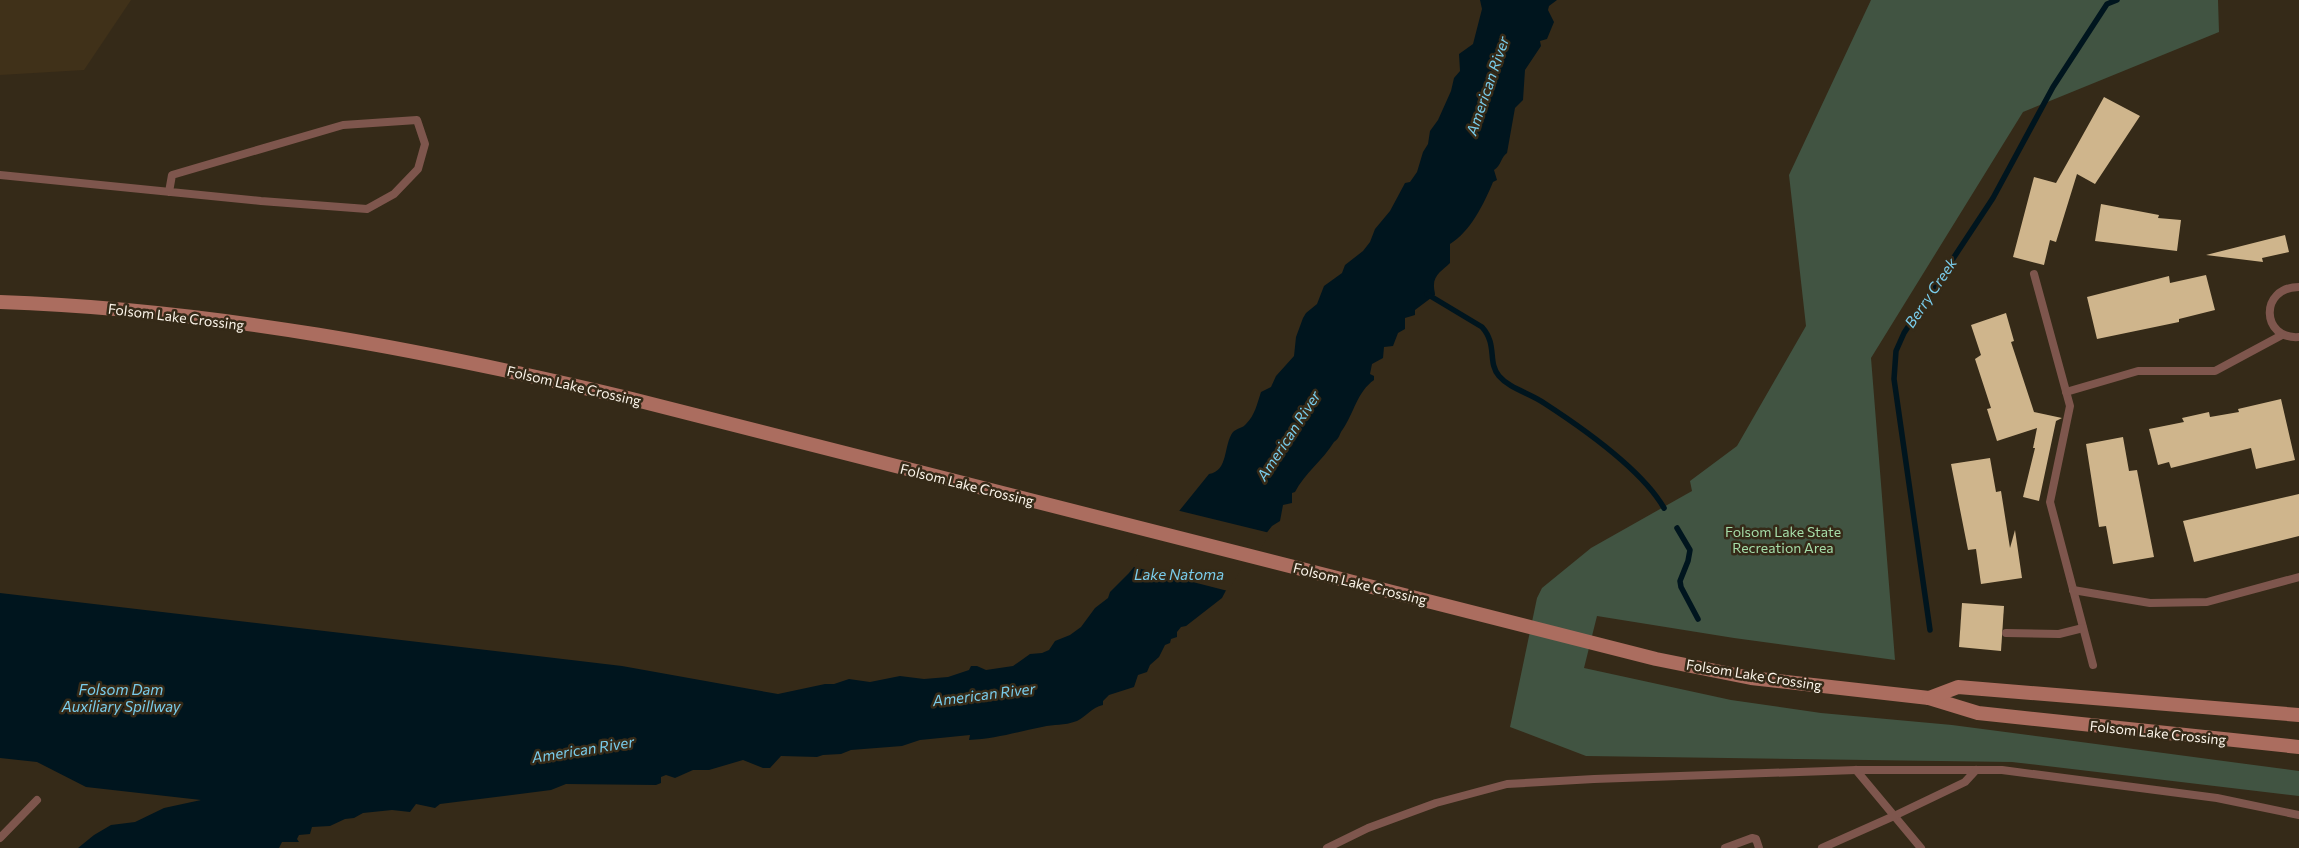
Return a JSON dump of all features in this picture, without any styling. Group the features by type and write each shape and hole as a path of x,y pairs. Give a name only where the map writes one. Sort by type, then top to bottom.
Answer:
{"main road":[{"name":"Folsom Lake Crossing","path":"0,302 54,304 184,317 427,354 514,371 614,394 1590,643 1656,659 1751,678 1929,698 1978,713 2299,747"},
{"name":"Folsom Lake Crossing","path":"1929,698 1958,688 2299,715"}],"lane":[{"path":"0,175 169,192 367,209 394,194 418,169 425,144 417,120 344,125 172,175 169,192"},
{"path":"2034,274 2070,406 2050,502 2093,665"},
{"path":"2299,287 2288,287 2279,291 2272,299 2269,308 2270,319 2274,328 2282,335 2292,338 2299,337"},
{"path":"2066,392 2138,371 2215,372 2282,335"},
{"path":"2073,590 2150,604 2207,602 2299,577"},
{"path":"2006,633 2058,634 2083,628"},
{"path":"1856,770 1921,848"},
{"path":"1327,848 1368,828 1436,803 1507,784 1594,779 1856,770 2002,770 2217,798 2299,815"},
{"path":"1822,848 1965,782 1976,770"},
{"path":"0,838 37,800"},
{"path":"1725,848 1752,838 1756,839 1759,848"}],"shaded area":[{"path":"0,0 131,0 84,70 0,75"}],"green space":[{"name":"Folsom Lake State Recreation Area","path":"1871,0 2218,0 2219,32 2023,112 1871,358 1895,660 1734,638 1597,616 1584,668 1731,700 1821,713 1952,725 2299,771 2299,796 2012,762 1586,756 1510,727 1537,598 1542,588 1591,548 1692,491 1690,481 1737,446 1806,326 1789,175"}],"water":[{"path":"1480,0 1557,0 1549,6 1548,10 1554,22 1547,39 1540,41 1541,46 1525,70 1523,100 1515,108 1507,153 1494,170 1497,180 1493,182 1481,208 1470,225 1450,244 1450,263 1435,279 1435,295 1415,310 1415,315 1405,318 1405,329 1398,333 1393,346 1384,347 1383,358 1372,364 1370,374 1374,376 1374,380 1364,390 1342,431 1325,455 1303,479 1295,492 1292,493 1292,503 1283,505 1280,521 1272,526 1235,573 1222,598 1186,626 1181,627 1177,632 1177,637 1171,639 1170,643 1165,645 1159,657 1150,665 1147,672 1138,675 1134,687 1109,695 1103,701 1103,705 1095,708 1077,721 997,737 969,740 970,735 920,740 902,746 851,750 841,754 817,757 781,756 770,768 763,768 743,760 709,770 693,770 675,778 666,775 661,777 661,783 656,785 566,784 551,790 440,804 435,808 416,804 410,812 392,810 363,813 330,826 312,827 310,834 299,835 297,839 299,842 282,842 279,848 78,848 94,835 111,825 135,822 164,808 201,800 86,787 37,762 0,758 0,593 622,666 778,694 825,684 834,684 849,679 870,682 900,676 924,679 948,677 969,670 971,666 977,666 986,670 1013,666 1030,654 1049,650 1055,641 1070,635 1081,627 1095,608 1108,598 1110,592 1129,573 1209,474 1220,468 1233,432 1249,421 1261,392 1271,387 1276,376 1294,356 1296,337 1306,313 1317,304 1324,286 1342,273 1345,265 1363,251 1370,242 1375,229 1390,211 1405,183 1410,182 1417,172 1423,152 1428,144 1430,131 1438,120 1451,91 1454,78 1460,71 1459,54 1473,44 1482,9"}],"pier":[{"path":"1176,510 1270,533 1260,550 1245,563 1228,591 1130,566 1139,551 1161,529 1163,521"}],"building":[{"path":"2104,97 2140,116 2095,184 2077,174 2056,242 2050,240 2044,265 2013,257 2034,177 2056,183"},
{"path":"2101,204 2159,215 2158,218 2181,220 2177,251 2095,241"},
{"path":"2285,235 2289,252 2262,258 2263,262 2206,255"},
{"path":"2206,275 2215,310 2179,319 2179,322 2097,339 2087,297 2169,276 2170,283"},
{"path":"2006,313 2014,341 2011,342 2034,412 2062,418 2056,421 2039,501 2023,497 2035,448 2033,448 2037,428 1997,441 1987,409 1991,408 1975,359 1981,355 1971,325"},
{"path":"2281,399 2295,460 2256,469 2251,448 2171,468 2169,462 2158,465 2149,429 2184,422 2182,418 2209,412 2210,417 2239,412 2238,409"},
{"path":"2123,437 2129,471 2137,470 2154,557 2113,564 2106,526 2099,527 2086,444"},
{"path":"1990,458 1996,492 2001,491 2010,548 2015,530 2022,578 1981,584 1976,549 1968,550 1951,464"},
{"path":"2299,494 2299,536 2194,562 2183,521"},
{"path":"1962,603 2004,606 2001,651 1959,647"}],"waterway":[{"name":"Berry Creek","path":"1930,630 1894,379 1896,351 1904,333 1993,198 2053,87 2107,4 2117,0"},
{"path":"1427,294 1482,327 1490,340 1495,371 1499,376 1514,388 1544,403 1610,450 1641,479 1664,508"},
{"path":"1677,528 1690,550 1680,581 1681,587 1698,619"}],"water label":[{"name":"American River","path":"1488,86"},
{"name":"American River","path":"1289,436"},
{"name":"Lake Natoma","path":"1179,575"},
{"name":"American River","path":"984,695"},
{"name":"Folsom Dam Auxiliary Spillway","path":"121,698"},
{"name":"American River","path":"583,750"}]}
